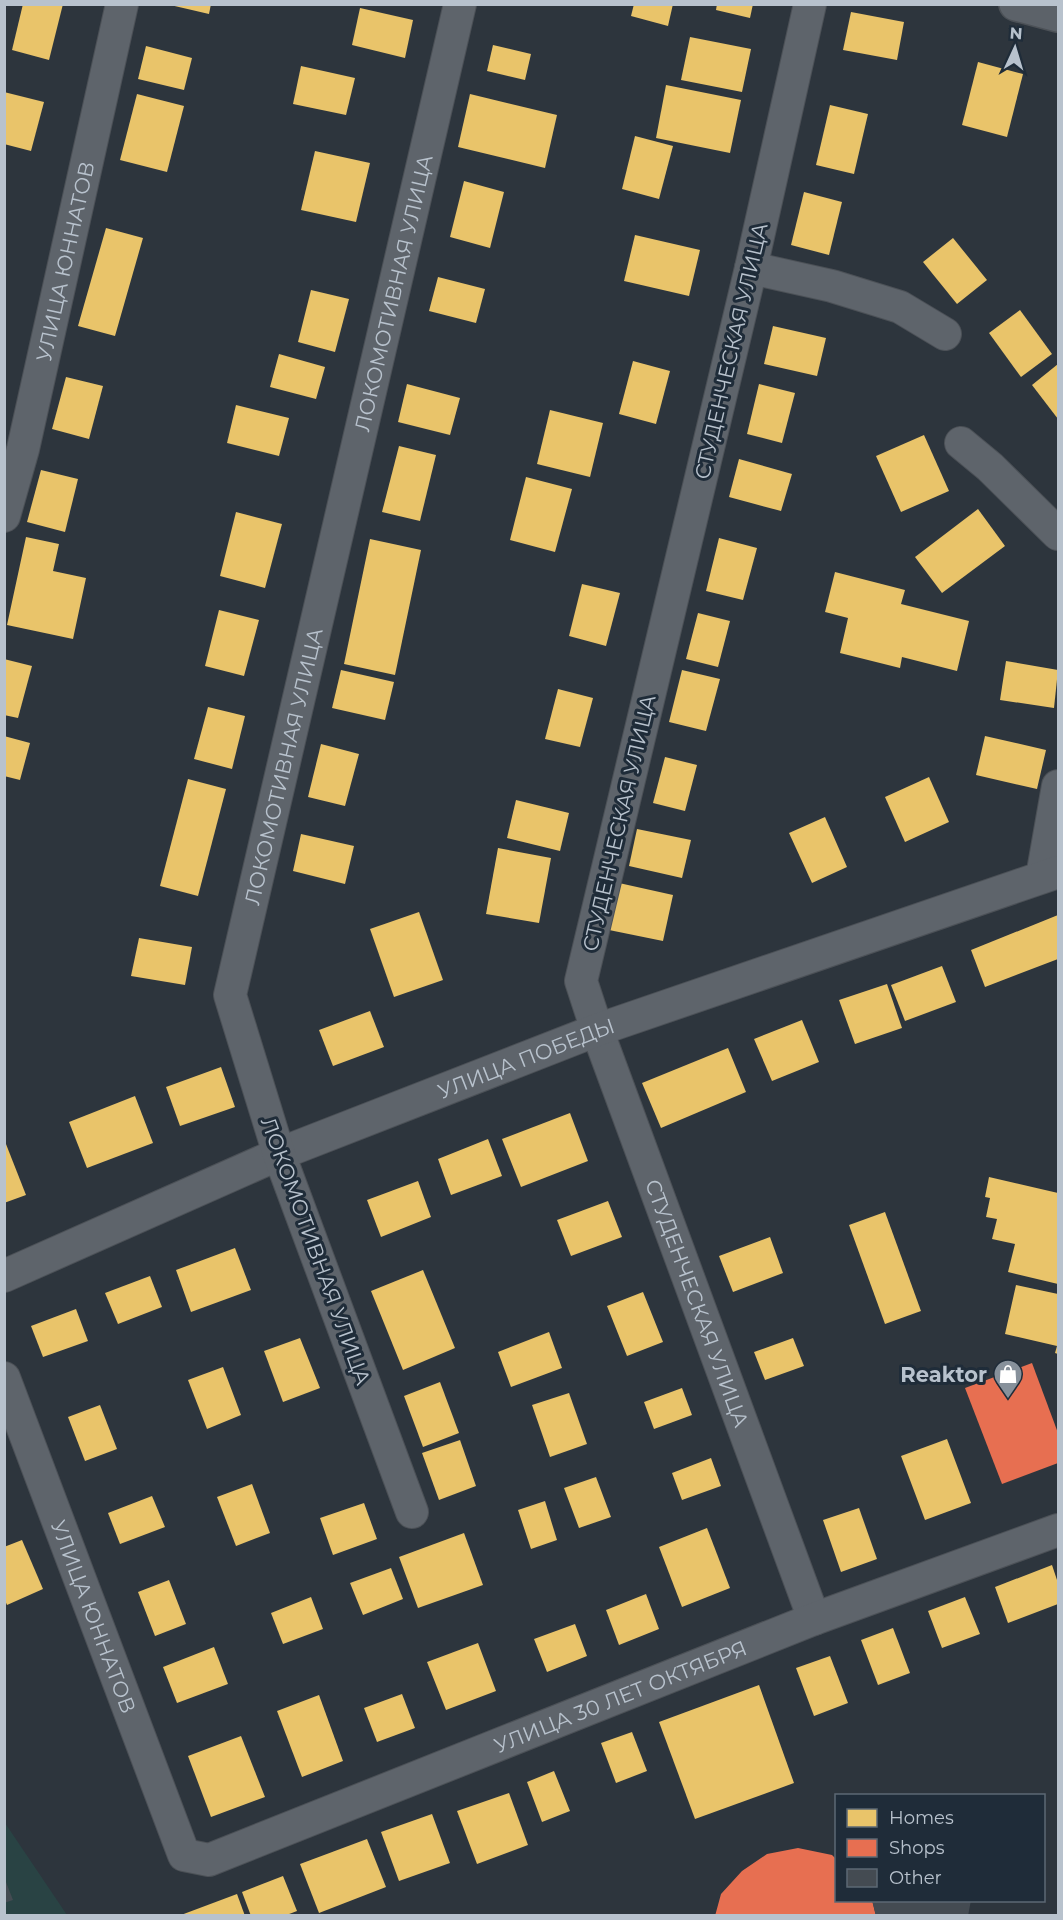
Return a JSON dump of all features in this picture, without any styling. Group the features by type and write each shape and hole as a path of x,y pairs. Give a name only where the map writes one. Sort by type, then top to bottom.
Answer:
{"street":[{"name":"УЛИЦА ЮННАТОВ","path":"4,516 14,446 122,4"},
{"name":"ЛОКОМОТИВНАЯ УЛИЦА","path":"412,1512 279,1154 230,996 460,4"},
{"name":"СТУДЕНЧЕСКАЯ УЛИЦА","path":"810,4 751,268 581,981 814,1619"},
{"path":"1016,4 1059,15"},
{"path":"751,268 832,286 900,306 945,334"},
{"path":"961,443 990,467 1059,534"},
{"path":"1050,874 1059,786"},
{"name":"УЛИЦА ПОБЕДЫ","path":"4,1276 279,1154 597,1030 1050,874"},
{"name":"УЛИЦА ЮННАТОВ","path":"4,1378 184,1855"},
{"name":"УЛИЦА 30 ЛЕТ ОКТЯБРЯ","path":"184,1855 209,1860 814,1619 1059,1530"}],"green space":[{"path":"5,1823 67,1915 5,1915"}],"building: Homes":[{"path":"23,4 63,4 49,60 12,50"},
{"path":"166,4 211,4 209,14"},
{"path":"634,4 673,4 668,26 631,16"},
{"path":"717,4 753,4 750,18 716,10"},
{"path":"360,8 413,20 405,58 352,45"},
{"path":"851,12 904,22 897,60 843,50"},
{"path":"690,37 751,49 742,92 681,80"},
{"path":"493,45 531,54 525,80 487,71"},
{"path":"146,46 192,58 184,90 138,79"},
{"path":"978,62 1023,74 1007,137 962,125"},
{"path":"301,66 355,78 346,115 293,104"},
{"path":"666,85 741,100 730,153 656,138"},
{"path":"4,92 44,102 31,151 4,144"},
{"path":"137,94 184,106 167,172 120,160"},
{"path":"470,94 557,115 545,168 458,147"},
{"path":"830,105 868,114 854,174 816,165"},
{"path":"635,136 673,146 659,199 622,189"},
{"path":"315,151 370,163 356,222 301,210"},
{"path":"464,181 504,192 490,248 450,237"},
{"path":"804,192 842,202 829,255 791,245"},
{"path":"106,228 143,238 115,336 78,326"},
{"path":"635,235 700,250 689,296 624,281"},
{"path":"953,238 987,280 957,304 923,262"},
{"path":"438,277 485,289 476,323 429,311"},
{"path":"311,290 349,299 335,352 298,342"},
{"path":"1020,310 1052,354 1021,377 989,333"},
{"path":"773,326 826,338 817,376 764,364"},
{"path":"279,354 325,367 316,399 270,387"},
{"path":"633,361 670,371 656,424 619,414"},
{"path":"1058,364 1058,419 1032,385"},
{"path":"66,377 103,386 89,439 52,429"},
{"path":"407,384 460,398 450,435 398,422"},
{"path":"759,384 795,393 782,443 747,434"},
{"path":"236,405 289,418 279,456 227,443"},
{"path":"550,410 603,423 590,477 537,464"},
{"path":"924,435 949,491 901,512 876,456"},
{"path":"399,446 436,455 420,521 382,512"},
{"path":"739,459 792,474 781,511 729,497"},
{"path":"41,470 78,479 65,532 27,522"},
{"path":"526,477 572,489 555,552 510,540"},
{"path":"978,509 1005,546 942,593 915,557"},
{"path":"236,512 282,524 265,588 220,576"},
{"path":"26,537 59,544 53,571 86,578 73,639 7,625"},
{"path":"719,538 757,548 743,600 706,591"},
{"path":"370,539 421,550 395,675 344,664"},
{"path":"835,572 905,590 901,604 969,621 957,671 902,657 900,668 840,653 848,618 825,612"},
{"path":"582,584 620,593 606,646 569,636"},
{"path":"219,610 259,620 244,676 205,666"},
{"path":"698,613 730,621 718,667 686,659"},
{"path":"4,659 32,666 18,718 4,715"},
{"path":"1006,661 1058,670 1054,708 1000,700"},
{"path":"341,670 394,682 385,720 332,708"},
{"path":"682,670 720,679 706,731 669,722"},
{"path":"558,689 593,698 580,747 545,739"},
{"path":"208,707 245,716 232,769 194,759"},
{"path":"4,736 30,743 20,780 4,776"},
{"path":"985,736 1046,750 1037,789 976,775"},
{"path":"321,744 359,754 345,806 308,797"},
{"path":"665,757 697,765 685,811 653,803"},
{"path":"929,777 949,822 905,842 885,797"},
{"path":"188,779 226,789 198,896 160,886"},
{"path":"516,800 569,813 560,851 507,838"},
{"path":"825,817 847,867 812,883 789,833"},
{"path":"637,829 691,840 682,878 629,866"},
{"path":"301,834 354,846 345,884 293,871"},
{"path":"498,848 551,858 539,923 486,914"},
{"path":"619,883 673,895 663,941 609,930"},
{"path":"419,912 443,980 394,997 370,929"},
{"path":"1058,915 1058,959 985,987 971,950"},
{"path":"139,938 192,947 185,985 131,976"},
{"path":"942,966 956,1002 905,1021 891,985"},
{"path":"887,984 902,1028 855,1044 839,1000"},
{"path":"370,1011 384,1047 333,1066 319,1030"},
{"path":"802,1020 819,1062 772,1081 754,1039"},
{"path":"728,1048 746,1092 661,1128 642,1083"},
{"path":"221,1067 235,1107 180,1126 166,1087"},
{"path":"135,1096 153,1143 87,1168 69,1122"},
{"path":"570,1113 588,1161 521,1187 502,1139"},
{"path":"4,1139 26,1195 4,1203"},
{"path":"488,1139 502,1176 451,1195 438,1159"},
{"path":"989,1177 1058,1193 1058,1284 1008,1272 1015,1244 992,1239 997,1219 986,1217 990,1198 985,1197"},
{"path":"418,1181 431,1217 381,1237 367,1200"},
{"path":"608,1201 622,1237 571,1256 557,1220"},
{"path":"885,1212 921,1311 885,1324 849,1225"},
{"path":"770,1237 783,1273 733,1292 719,1256"},
{"path":"235,1248 251,1290 191,1312 176,1270"},
{"path":"423,1270 455,1348 403,1370 371,1291"},
{"path":"150,1276 162,1307 118,1324 105,1293"},
{"path":"1016,1285 1058,1294 1058,1354 1055,1353 1057,1346 1005,1334"},
{"path":"643,1292 663,1342 627,1356 607,1306"},
{"path":"76,1309 88,1341 43,1357 31,1326"},
{"path":"549,1332 562,1368 511,1387 498,1352"},
{"path":"300,1338 320,1388 283,1402 264,1351"},
{"path":"793,1338 804,1366 765,1380 754,1352"},
{"path":"223,1367 241,1415 207,1429 188,1380"},
{"path":"440,1382 459,1433 423,1447 404,1396"},
{"path":"682,1388 692,1415 654,1429 644,1402"},
{"path":"569,1393 587,1444 550,1457 532,1405"},
{"path":"100,1405 117,1449 85,1461 68,1417"},
{"path":"947,1439 971,1503 925,1520 901,1456"},
{"path":"460,1440 476,1486 439,1500 422,1453"},
{"path":"711,1458 721,1486 682,1500 672,1473"},
{"path":"596,1477 611,1517 579,1528 564,1488"},
{"path":"252,1484 270,1533 236,1546 217,1497"},
{"path":"152,1496 165,1527 120,1544 108,1513"},
{"path":"545,1501 557,1540 531,1549 518,1510"},
{"path":"364,1503 377,1539 333,1555 320,1518"},
{"path":"859,1508 877,1559 841,1572 823,1520"},
{"path":"707,1528 730,1588 682,1607 659,1547"},
{"path":"464,1533 483,1585 418,1608 399,1557"},
{"path":"22,1540 43,1589 7,1605 4,1598 4,1547"},
{"path":"1052,1565 1058,1583 1058,1604 1008,1623 995,1587"},
{"path":"391,1568 403,1599 363,1615 350,1583"},
{"path":"169,1580 186,1624 155,1636 138,1592"},
{"path":"646,1594 659,1629 619,1645 606,1610"},
{"path":"311,1597 323,1629 283,1644 271,1613"},
{"path":"965,1597 980,1634 942,1648 928,1611"},
{"path":"575,1624 587,1656 547,1672 534,1639"},
{"path":"893,1628 910,1673 878,1685 861,1640"},
{"path":"478,1643 496,1691 446,1710 427,1662"},
{"path":"214,1647 228,1684 177,1703 163,1667"},
{"path":"830,1656 848,1703 814,1716 796,1668"},
{"path":"759,1685 794,1783 695,1819 659,1722"},
{"path":"402,1694 415,1728 377,1742 364,1708"},
{"path":"319,1695 343,1761 302,1777 277,1711"},
{"path":"632,1732 647,1771 616,1783 601,1743"},
{"path":"241,1736 265,1797 211,1817 188,1756"},
{"path":"554,1771 570,1811 542,1822 527,1782"},
{"path":"509,1793 528,1845 477,1864 457,1811"},
{"path":"432,1814 450,1863 399,1881 381,1832"},
{"path":"367,1839 386,1887 319,1913 300,1864"},
{"path":"283,1876 297,1911 284,1916 251,1916 242,1892"},
{"path":"237,1894 245,1916 181,1916 181,1915"}],"building: Shops":[{"path":"1032,1363 1058,1433 1058,1463 1002,1484 965,1388"},
{"path":"798,1848 832,1855 835,1858 835,1902 872,1902 876,1916 715,1916 721,1894 742,1871 767,1854"}],"building: Other":[{"path":"4,1877 13,1900 4,1903"},
{"path":"872,1902 971,1902 968,1916 876,1916"}],"place":[{"name":"Reaktor","path":"1008,1400"}]}
